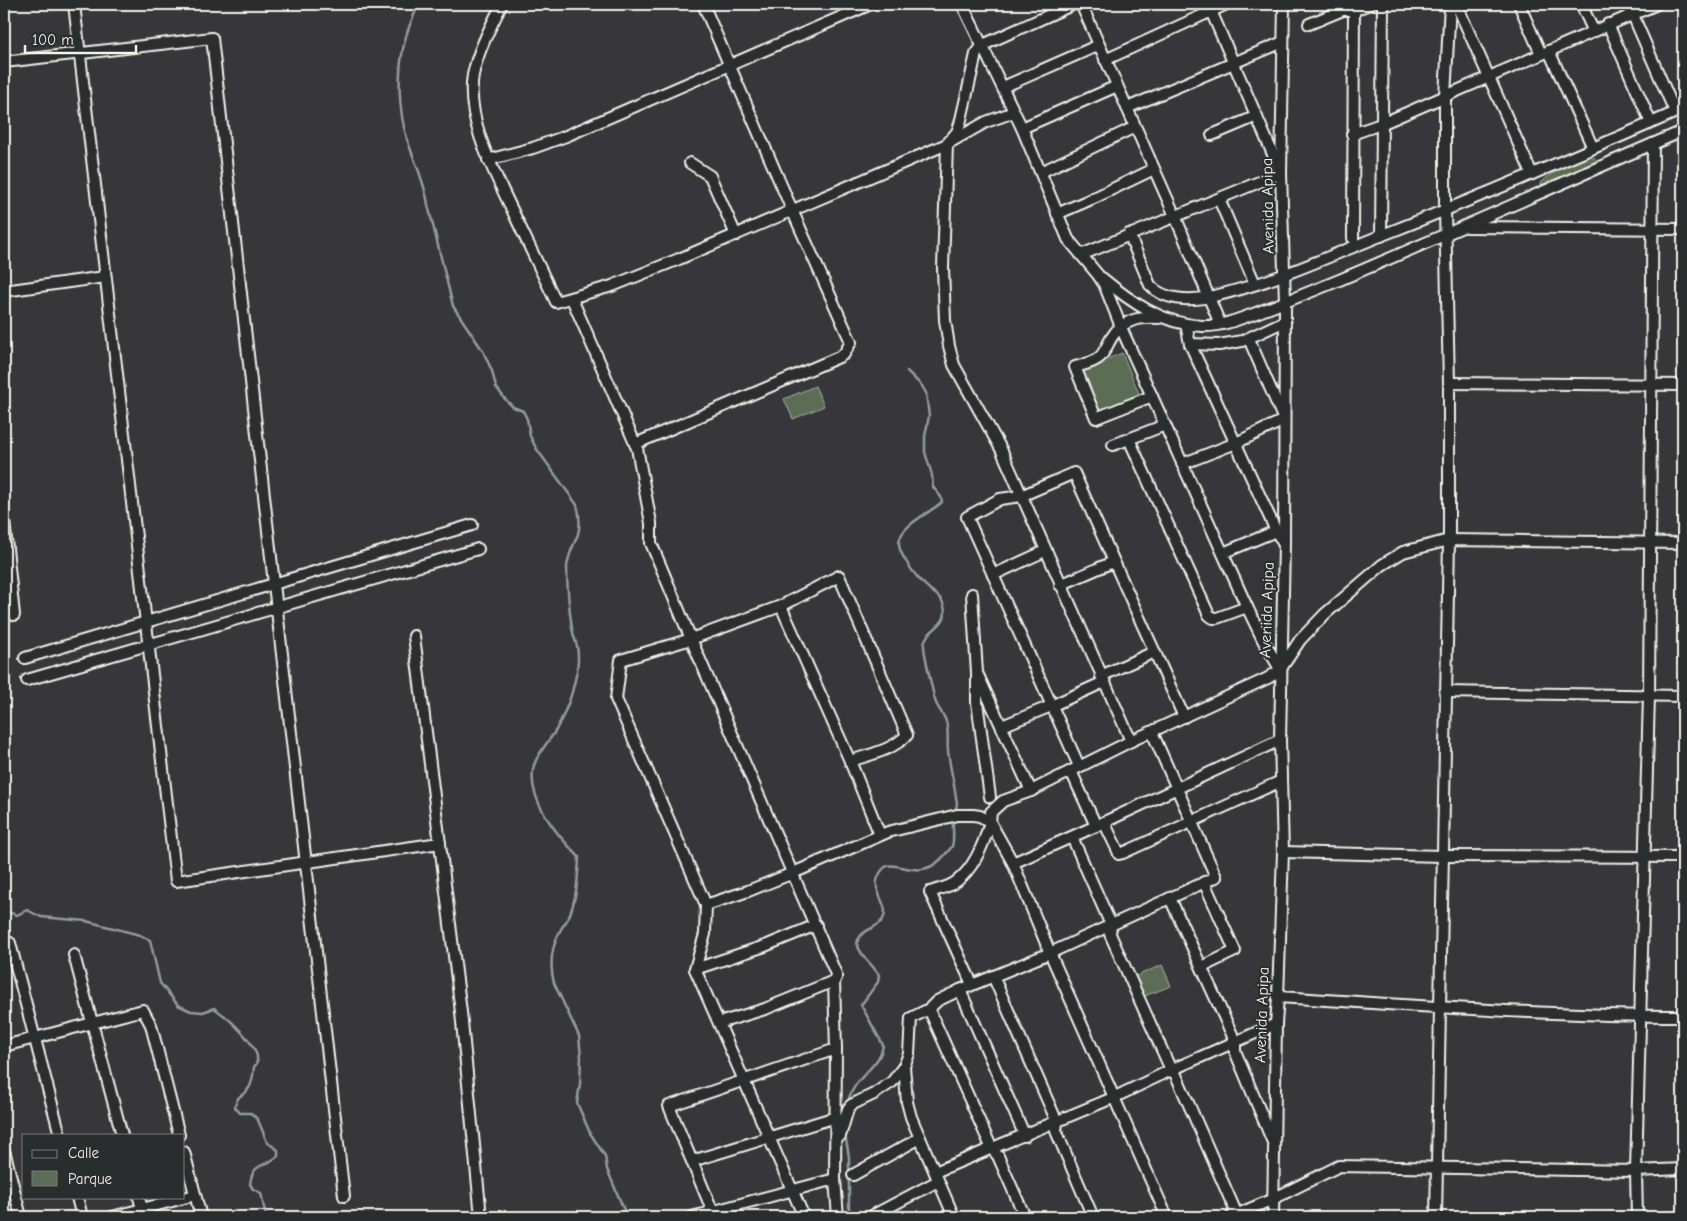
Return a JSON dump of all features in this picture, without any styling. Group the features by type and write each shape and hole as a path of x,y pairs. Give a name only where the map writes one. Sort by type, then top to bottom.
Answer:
{"street":[{"path":"74,4 176,881 440,843"},
{"path":"502,4 480,51 473,81 474,115 488,160 556,302 572,299 612,286 947,144 986,122 1014,112"},
{"path":"635,444 839,357 849,348 851,342 703,4"},
{"path":"488,160 566,136 871,4"},
{"path":"962,4 1022,128 1068,239 1098,275 1130,300 1150,312 1186,324 1204,326 1220,324 1237,320 1285,302 1445,236 1683,131"},
{"path":"1105,60 1210,7 1227,4"},
{"name":"Avenida Apipa","path":"1273,1217 1276,1024 1283,852 1280,670 1284,544 1285,302 1281,173 1284,4"},
{"path":"1309,24 1343,10 1370,4"},
{"path":"1381,236 1383,4"},
{"path":"1451,4 1459,10 1532,174"},
{"path":"1436,1217 1449,540 1450,383 1445,211 1446,96 1451,4"},
{"path":"1519,4 1593,148"},
{"path":"1581,4 1593,30"},
{"path":"1352,134 1381,124 1490,77 1644,6 1657,4"},
{"path":"1131,741 1001,449 954,366 949,346 945,320 943,268 947,144 957,132 960,124 978,49 983,45 1082,5 1175,216 1220,324"},
{"path":"1081,255 1281,173 1210,7"},
{"path":"1353,238 1354,7"},
{"path":"1129,234 1150,285 1155,290 1181,300 1209,297 1284,275 1445,211 1679,111 1632,13"},
{"path":"1608,24 1651,123"},
{"path":"4,62 212,38 344,1196"},
{"path":"1127,108 1283,42"},
{"path":"1003,87 1098,45"},
{"path":"1022,128 1117,86"},
{"path":"1212,135 1257,116"},
{"path":"1041,172 1135,127"},
{"path":"1637,1217 1636,1171 1649,696 1653,144"},
{"path":"690,163 710,176 736,234"},
{"path":"1057,214 1154,169"},
{"path":"1219,199 1255,284"},
{"path":"1462,227 1683,229"},
{"path":"1098,275 1247,607 1280,670"},
{"path":"4,290 105,277"},
{"path":"572,299 635,444 651,524 652,543 691,639 836,974 834,981 836,1049 835,1178 838,1217"},
{"path":"1152,396 1096,418 1075,368 1102,355 1113,334 1121,326 1141,317 1168,319"},
{"path":"1190,344 1219,345 1249,339 1285,322"},
{"path":"1186,324 1190,344 1276,531 1284,544"},
{"path":"1182,464 1236,443 1284,420 1249,339"},
{"path":"1450,383 1683,385"},
{"path":"1113,444 1164,424"},
{"path":"1130,438 1209,615 1217,618 1247,607"},
{"path":"1184,717 1074,473 1021,496 1000,499 967,517 1052,706 1075,769 1100,824 1120,854 1281,782"},
{"path":"4,520 14,615"},
{"path":"25,658 472,525"},
{"path":"1223,553 1276,531"},
{"path":"972,984 930,892 952,884 963,875 976,859 985,843 991,812 996,806 1003,801 1031,791 1131,741 1258,683 1280,670 1300,640 1325,614 1382,565 1403,552 1449,540 1683,543"},
{"path":"27,680 478,549"},
{"path":"993,575 1045,551"},
{"path":"1060,585 1113,562"},
{"path":"804,1217 695,969 706,934 706,905 616,699 621,660 691,639 781,606 839,576 907,735 902,740 882,750 850,761"},
{"path":"972,594 977,702 990,797"},
{"path":"781,606 850,761 880,835"},
{"path":"414,636 462,1012 480,1217"},
{"path":"1002,726 1052,706 1154,652"},
{"path":"977,673 1031,791"},
{"path":"1446,692 1683,696"},
{"path":"836,1152 848,1108 892,1082 904,1066 909,1054 911,1018 937,1001 972,984 1050,953 1216,877 1152,732"},
{"path":"1013,863 1280,740"},
{"path":"706,905 793,873 888,832 957,815 973,814 990,822 1013,863 1050,953 1168,1217"},
{"path":"1072,837 1110,925 1110,934 1171,1070 1176,1075 1235,1216 1274,1199 1339,1166 1636,1171 1683,1169"},
{"path":"1283,852 1442,856 1683,857"},
{"path":"1202,967 1235,951 1204,882"},
{"path":"1170,898 1235,1041 1235,1051 1274,1145"},
{"path":"695,969 765,946 816,925"},
{"path":"4,940 10,943 60,1134"},
{"path":"74,955 122,1134"},
{"path":"993,976 1057,1122 1056,1131 1094,1217"},
{"path":"719,1023 765,1009 834,981"},
{"path":"960,990 1025,1136"},
{"path":"1278,997 1440,1007 1641,1016 1683,1016"},
{"path":"929,1008 992,1149 998,1156 1025,1217"},
{"path":"4,1046 143,1010 150,1026 179,1134"},
{"path":"870,1217 937,1177 992,1149 1115,1097 1276,1024"},
{"path":"714,1215 669,1106 836,1049"},
{"path":"904,1066 908,1109 954,1217"},
{"path":"692,1161 836,1117"},
{"path":"853,1175 920,1138"},
{"path":"4,1150 22,1217"},
{"path":"185,1156 201,1217"},
{"path":"692,1217 714,1215 835,1178"},
{"path":"112,1217 143,1213 195,1195"},
{"path":"77,1198 82,1217"},
{"path":"139,1198 143,1213"}],"green space":[{"path":"1592,155 1597,161 1541,185 1545,179 1558,170"},
{"path":"1122,353 1140,396 1098,413 1081,370"},
{"path":"815,386 824,406 793,419 784,399"},
{"path":"1162,965 1171,986 1142,997 1134,977"}],"waterway":[{"path":"419,4 411,21 402,52 400,102 407,139 424,188 453,306 483,351 492,371 496,387 513,407 523,411 527,419 530,436 536,448 577,505 579,513 579,531 569,556 567,567 572,630 578,650 577,672 565,712 536,761 532,778 534,791 545,816 562,839 579,857 574,900 569,916 557,937 553,950 552,976 579,1036 581,1057 577,1103 590,1133 605,1156 607,1169 627,1217"},
{"path":"907,371 922,386 926,393 929,416 925,436 925,452 932,475 933,487 941,497 942,502 904,531 899,547 912,571 938,596 944,606 944,619 929,634 924,648 935,700 947,725 948,751 957,804 955,812"},
{"path":"847,1104 856,1084 880,1056 883,1045 861,1005 878,982 879,975 857,944 861,935 880,923 885,913 877,890 878,877 883,869 888,866 923,869 940,860 952,846 953,819"},
{"path":"4,911 17,915 27,910 41,917 86,921 140,935 150,940 160,983 178,1005 191,1011 203,1012 214,1008 244,1035 256,1053 257,1060 250,1086 239,1097 235,1107 240,1113 251,1113 258,1120 267,1142 278,1150 278,1156 257,1168 250,1184 253,1189 261,1193 266,1217"},
{"path":"845,1134 849,1157 849,1217"}]}
